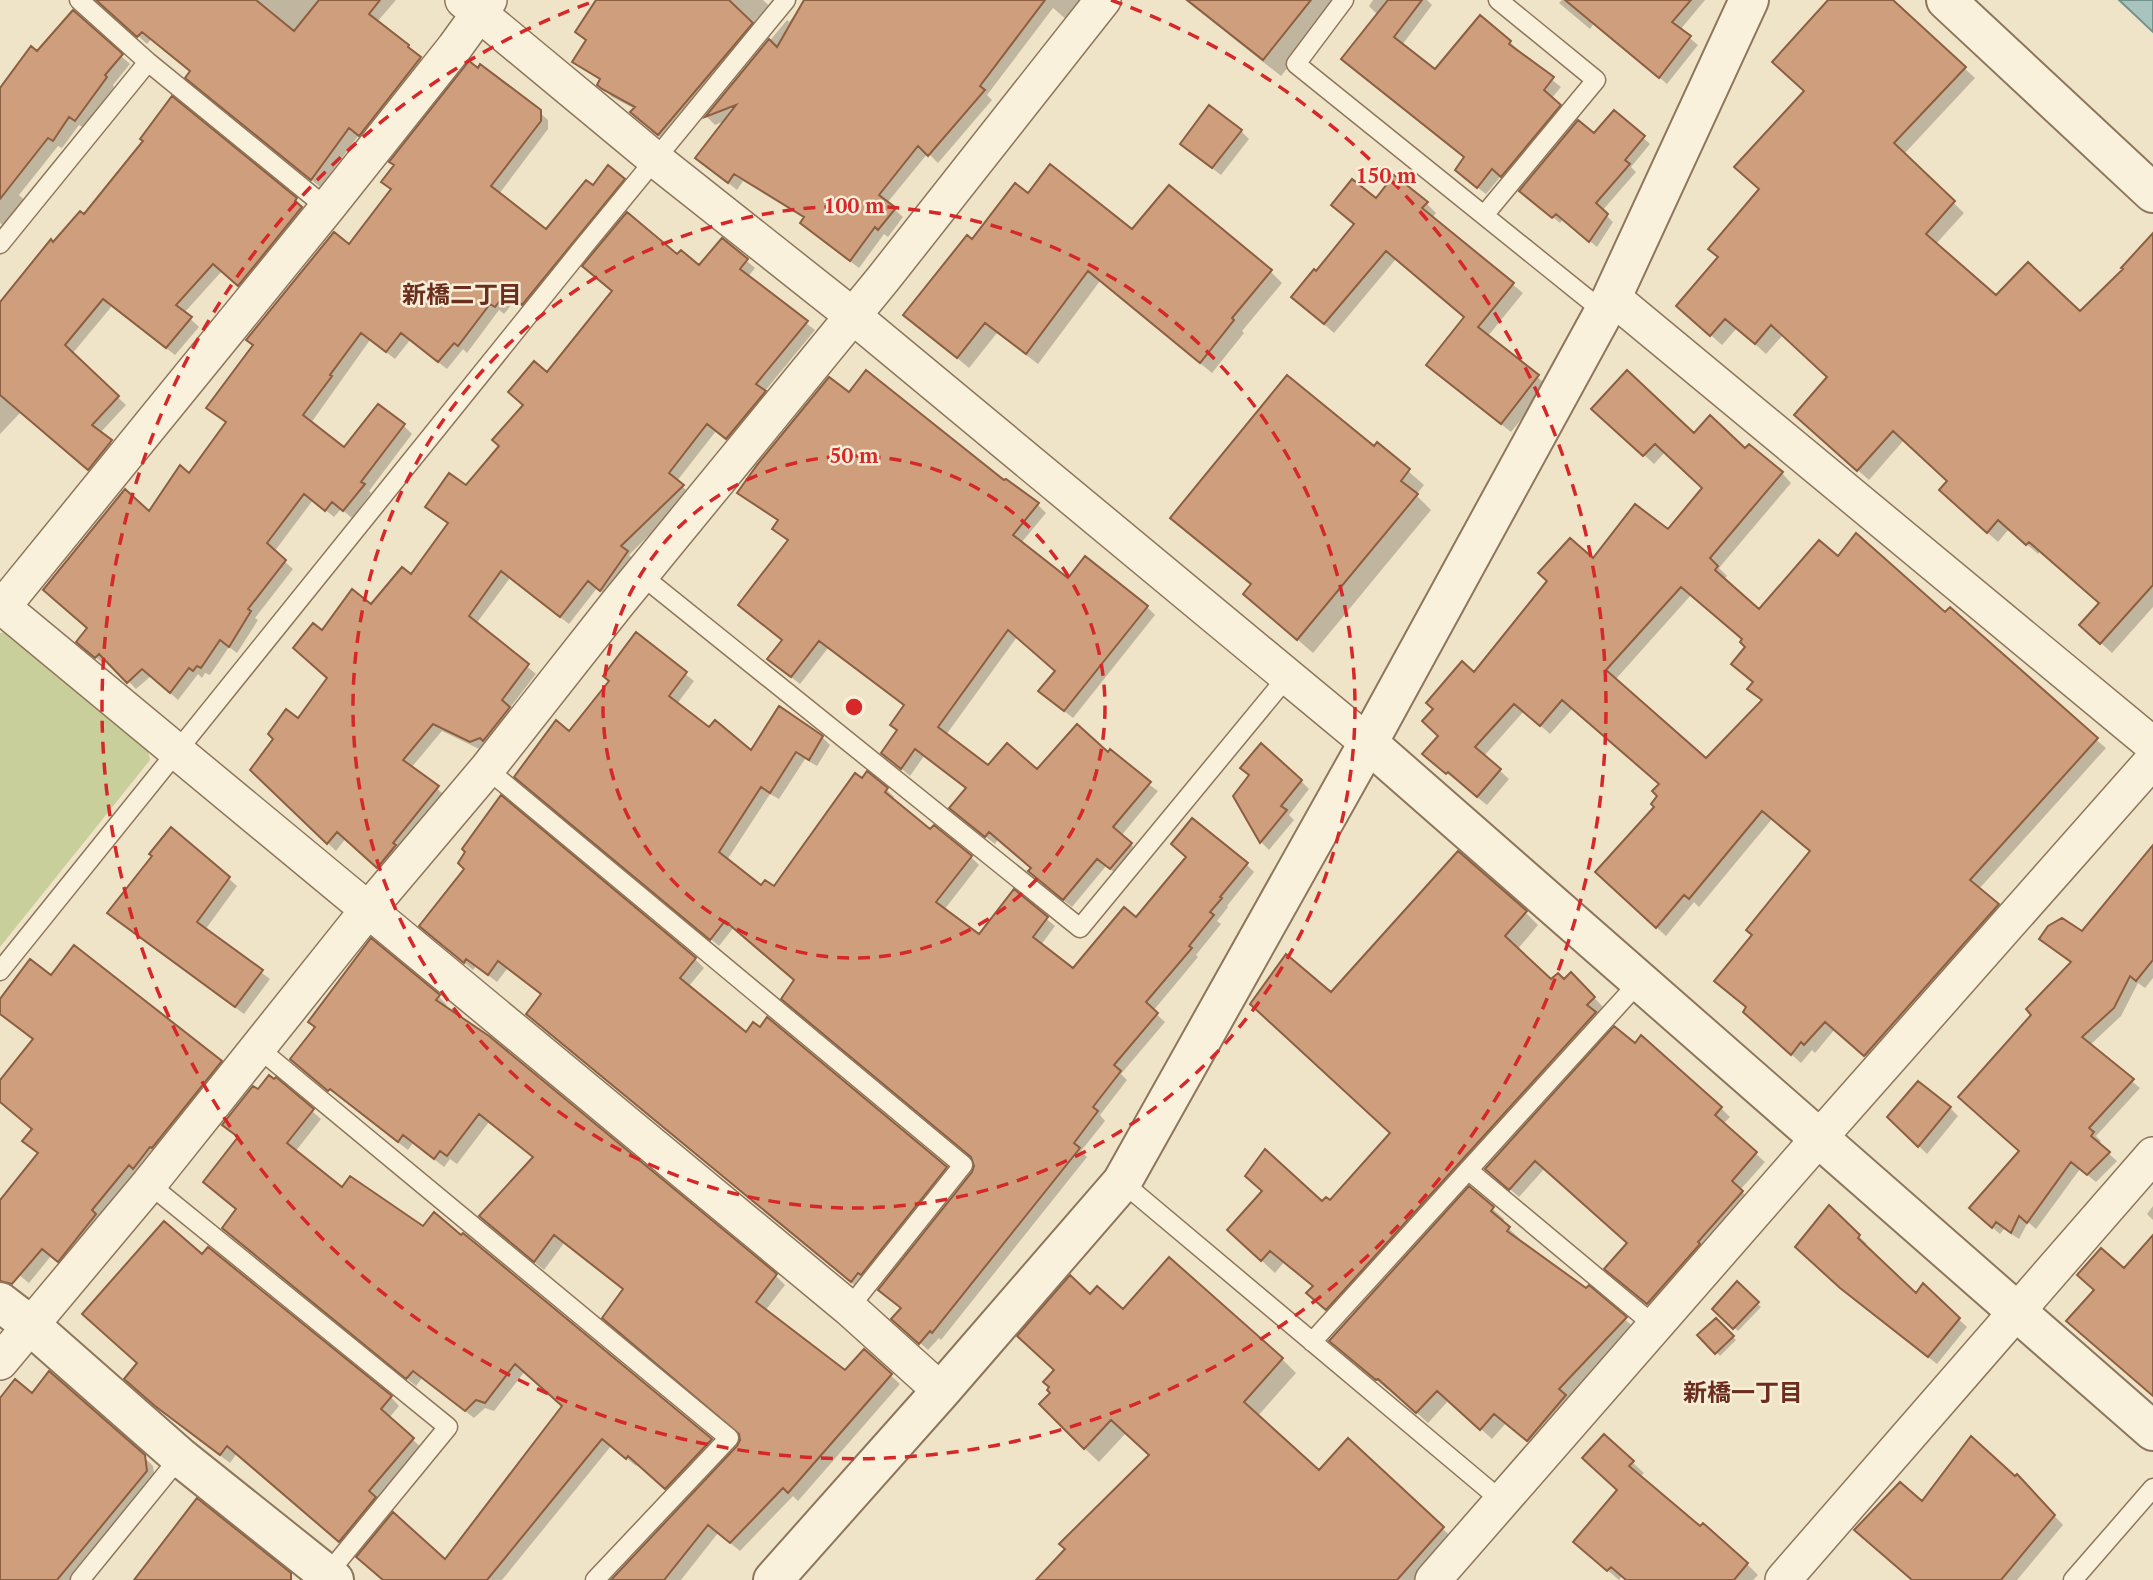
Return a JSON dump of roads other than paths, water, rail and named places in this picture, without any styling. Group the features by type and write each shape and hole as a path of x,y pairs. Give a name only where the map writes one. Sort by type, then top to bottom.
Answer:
{"street":[{"path":"0,1362 149,1184 367,911 487,769 641,575 853,316 1103,0"},
{"path":"773,1580 1122,1182 1368,743 1608,305 1749,0"},
{"path":"1946,0 2153,193"},
{"path":"941,1391 849,1308 367,911 179,751 1,607 455,47 477,4 656,160 853,316 1368,743 2153,1431"},
{"path":"1608,305 2153,745"},
{"path":"1433,1580 2153,760"},
{"path":"1783,1580 2153,1155"},
{"path":"0,1302 30,1325 180,1457 328,1578"}],"lane":[{"path":"79,0 148,62 327,208"},
{"path":"0,971 580,251 786,0"},
{"path":"1344,0 1296,64 1485,214 1608,305"},
{"path":"1485,214 1596,80 1498,0"},
{"path":"0,244 148,62"},
{"path":"641,575 1080,928 1287,677"},
{"path":"487,769 962,1165 849,1308"},
{"path":"1312,1342 1640,981"},
{"path":"257,1046 729,1438 594,1580"},
{"path":"1468,1170 1655,1326"},
{"path":"1122,1182 1502,1501"},
{"path":"149,1184 448,1427 328,1578"},
{"path":"80,1580 180,1457"},
{"path":"2073,1580 2153,1488"}],"water":[{"path":"2119,0 2153,0 2153,32"}],"district":[{"name":"新橋二丁目","path":"462,294"},
{"name":"新橋一丁目","path":"1743,1392"}]}
